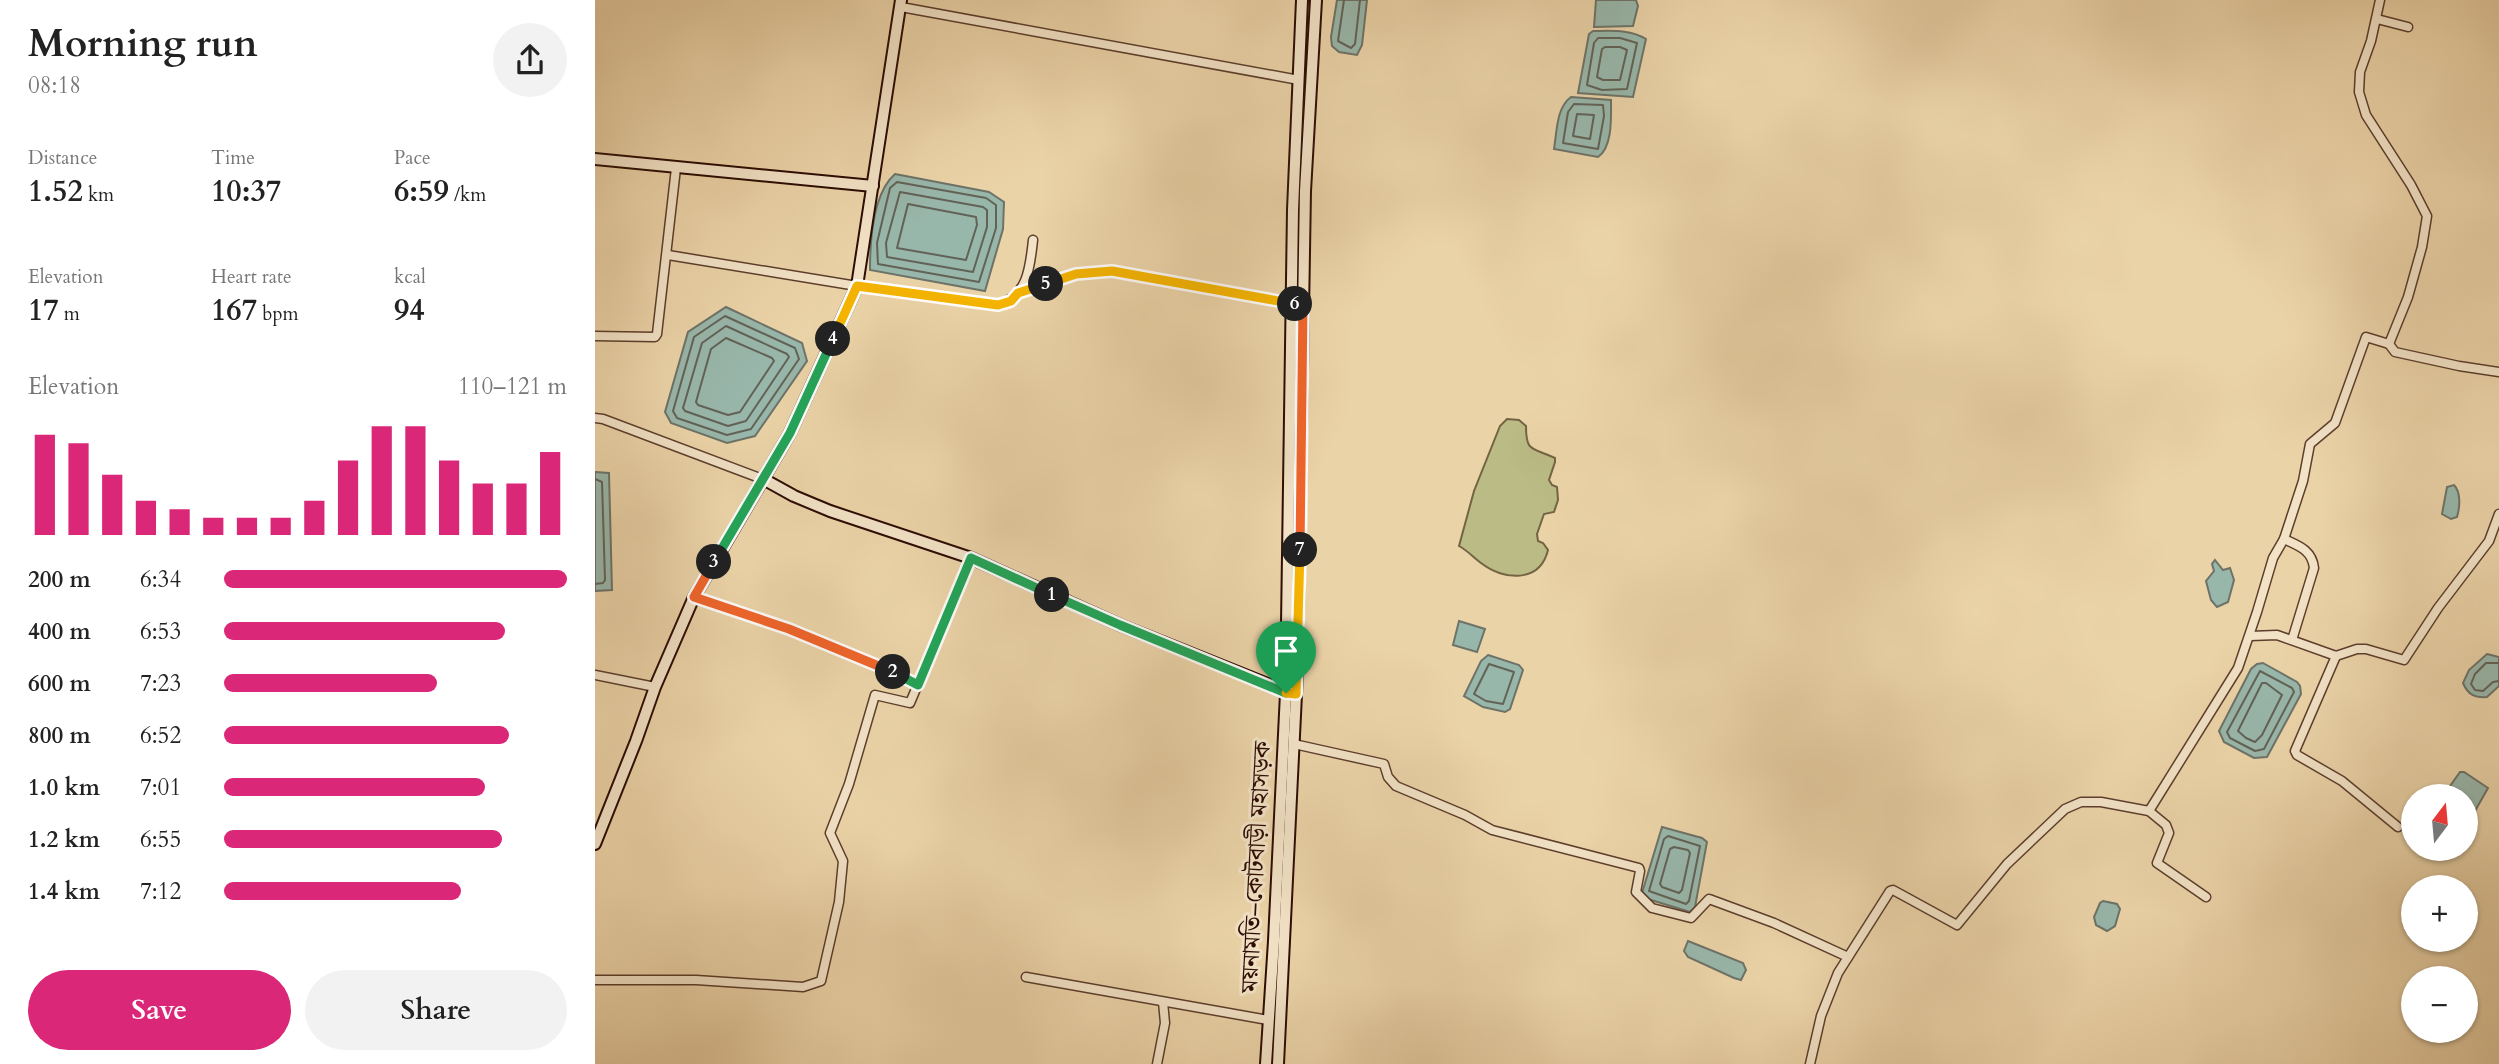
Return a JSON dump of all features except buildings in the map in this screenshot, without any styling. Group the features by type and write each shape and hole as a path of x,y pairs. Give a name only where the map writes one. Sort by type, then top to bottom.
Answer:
{"main road":[{"name":"ময়নামতি–কোটবাড়ী মহাসড়ক","path":"1298,304 1293,210 1302,0"},
{"name":"ময়নামতি–কোটবাড়ী মহাসড়ক","path":"1266,1064 1291,693 1298,304 1315,0"},
{"path":"595,844 655,687 694,597 765,480 790,433 857,286 901,4"},
{"path":"595,159 873,186"},
{"path":"765,480 830,511 971,558 1120,625 1291,693"},
{"name":"ময়নামতি–কোটবাড়ী মহাসড়ক","path":"1277,1064 1294,744 1291,693"}],"street":[{"path":"2380,0 2377,19 2360,72 2359,92 2366,114 2411,185 2427,216 2419,260 2389,344"},
{"path":"901,4 1299,80"},
{"path":"2377,19 2408,27"},
{"path":"595,336 643,338 655,337 657,334 676,168"},
{"path":"667,255 857,286 998,305 1011,301 1018,293 1029,270 1033,240"},
{"path":"1018,293 1076,274 1112,271 1298,304"},
{"path":"2149,810 2238,668 2273,558 2284,539 2303,481 2310,444 2335,423 2366,337 2389,344 2395,352 2499,372"},
{"path":"595,418 765,480"},
{"path":"2250,636 2277,635 2336,656 2366,649 2404,660 2438,608 2489,541 2499,514"},
{"path":"2284,539 2307,550 2313,557 2314,568 2292,640"},
{"path":"595,980 696,980 803,987 821,981 839,902 843,861 830,833 849,784 875,695 910,703 971,558"},
{"path":"694,597 789,629 875,663 918,685"},
{"path":"2336,656 2295,751 2297,755 2343,781 2398,827"},
{"path":"595,675 655,687"},
{"path":"1294,744 1384,764 1388,777 1396,786 1465,815 1492,830 1639,868 1636,892 1652,908 1691,918 1709,899 1774,923 1847,957"},
{"path":"1810,1064 1821,1016 1838,973 1891,890 1957,925 2007,864 2065,809 2081,802 2101,802 2149,810 2166,825 2169,833 2157,863 2206,897"},
{"path":"1026,977 1269,1020"},
{"path":"1157,1064 1164,1023 1163,1002"}],"green space":[{"path":"1507,419 1519,420 1526,426 1529,445 1555,458 1549,480 1557,487 1558,500 1554,512 1544,514 1537,534 1538,541 1548,550 1544,561 1537,568 1520,576 1490,569 1459,546 1474,491 1500,426"}],"water":[{"path":"1337,0 1367,0 1362,45 1357,55 1339,52 1332,46"},
{"path":"1596,0 1636,0 1638,6 1633,26 1594,27"},
{"path":"1593,31 1627,32 1646,39 1633,97 1578,93 1589,34"},
{"path":"1571,97 1611,100 1609,139 1598,157 1554,149 1562,107"},
{"path":"895,174 989,192 1004,202 1003,229 985,291 870,270 877,205"},
{"path":"726,307 802,343 807,361 755,436 727,443 671,423 665,412 688,332"},
{"path":"595,472 609,473 612,590 595,591"},
{"path":"2454,485 2459,504 2457,517 2451,519 2442,514 2447,487"},
{"path":"2215,560 2223,570 2230,568 2234,580 2228,602 2217,607 2211,600 2206,581 2214,571 2212,564"},
{"path":"1459,621 1485,629 1477,652 1453,645"},
{"path":"2487,654 2499,657 2499,686 2487,697 2475,696 2463,683 2469,670"},
{"path":"1488,655 1519,665 1523,670 1510,709 1505,712 1483,707 1464,696 1481,661"},
{"path":"2263,663 2297,682 2301,694 2267,757 2254,758 2224,742 2219,731 2251,669"},
{"path":"2460,772 2464,772 2488,788 2478,806 2478,784 2452,784"},
{"path":"1662,827 1702,838 1707,842 1695,907 1690,912 1648,899 1642,893"},
{"path":"2103,901 2117,904 2120,909 2115,926 2107,931 2096,925 2094,917"},
{"path":"1688,941 1743,963 1746,970 1741,980 1688,957 1684,951"}],"route":[{"path":"1112,271 1303,304 1297,674 1296,694 1286,693 1120,625 971,558 918,685 875,663 789,629 694,597 765,480 790,433 857,286 998,305 1011,301 1018,293 1076,274 1112,271"}]}
